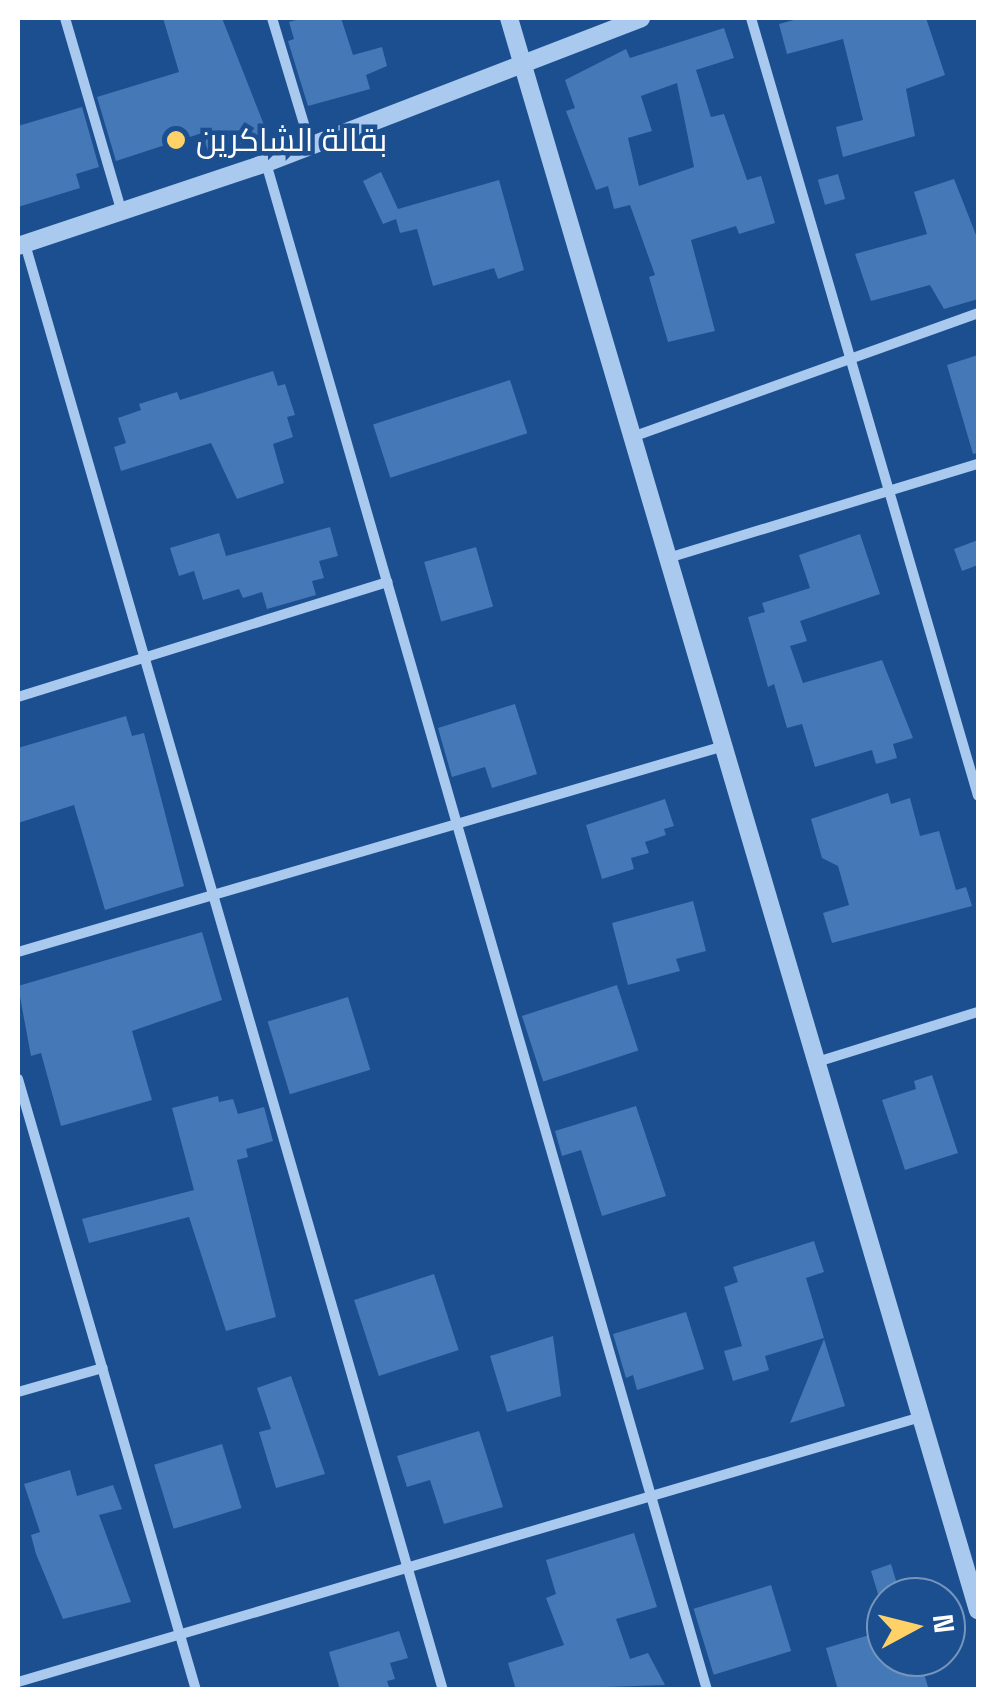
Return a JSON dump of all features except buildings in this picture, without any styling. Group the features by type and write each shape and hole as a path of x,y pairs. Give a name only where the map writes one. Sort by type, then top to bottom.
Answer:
{"street":[{"path":"65,18 121,210"},
{"path":"272,18 310,144"},
{"path":"509,18 978,1610"},
{"path":"444,1690 21,245 266,162 641,18"},
{"path":"751,18 978,796"},
{"path":"266,162 707,1690"},
{"path":"635,436 852,362 978,313"},
{"path":"668,558 978,464"},
{"path":"18,697 387,582"},
{"path":"18,952 724,746"},
{"path":"817,1062 978,1012"},
{"path":"18,1079 196,1690"},
{"path":"18,1392 103,1368"},
{"path":"18,1682 922,1417"}],"place":[{"name":"بقالة الشاكرين","path":"176,140"}]}
